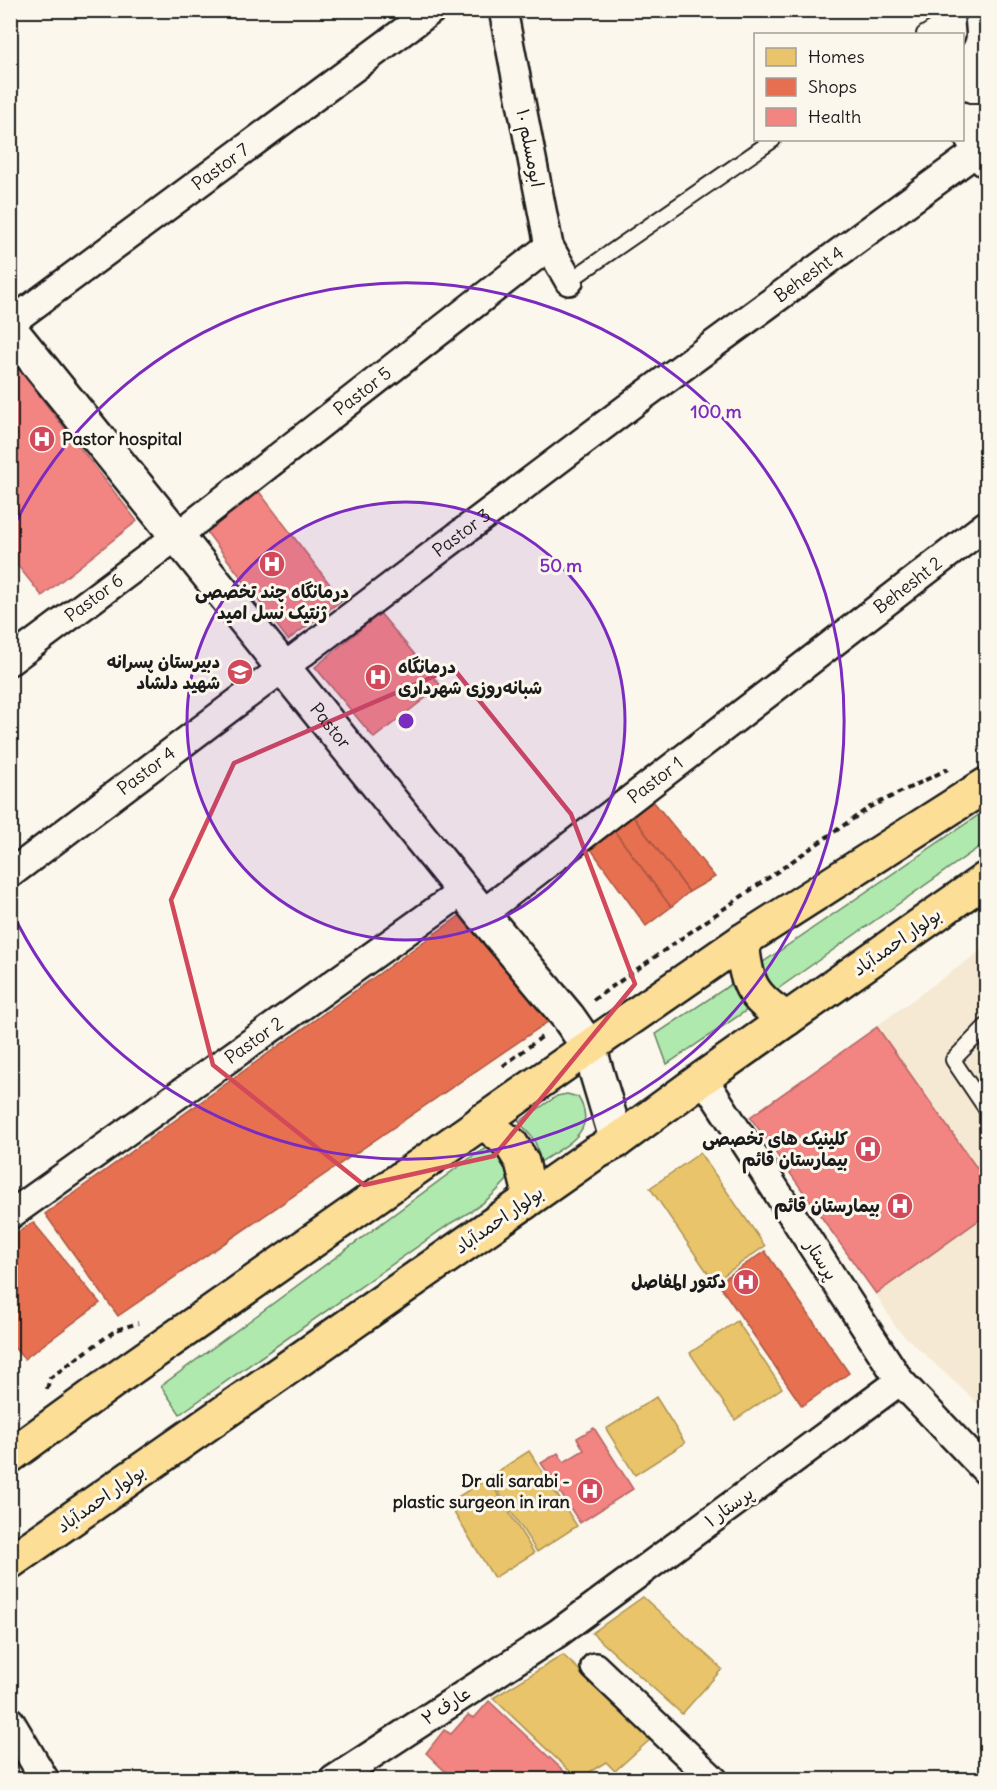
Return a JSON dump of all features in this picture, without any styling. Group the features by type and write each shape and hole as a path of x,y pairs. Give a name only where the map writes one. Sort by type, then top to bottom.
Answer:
{"main road":[{"path":"10,1456 482,1121 742,941 987,785"},
{"name":"بولوار احمدآباد","path":"10,1562 595,1153 617,1141 987,879"},
{"path":"742,941 745,966 752,988 768,1007 788,1019"},
{"path":"482,1121 511,1144 522,1162 529,1190 524,1203"}],"street":[{"name":"Pastor 7","path":"10,323 432,10"},
{"name":"ابومسلم ۱۰","path":"503,10 549,246 569,281"},
{"path":"964,118 987,118"},
{"path":"964,120 983,155"},
{"name":"Behesht 4","path":"639,399 983,155"},
{"name":"Pastor 5","path":"177,536 549,246"},
{"name":"Pastor","path":"10,329 472,903 568,1017 589,1047 617,1141"},
{"name":"Pastor 3","path":"283,667 639,399"},
{"name":"Behesht 2","path":"829,645 987,525"},
{"name":"Pastor 6","path":"10,661 177,536"},
{"name":"Pastor 1","path":"472,903 829,645"},
{"name":"Pastor 4","path":"10,874 283,667"},
{"name":"Pastor 2","path":"10,1215 472,903"},
{"name":"پرستار","path":"703,1078 900,1381 987,1471"},
{"name":"پرستار ۱","path":"558,1633 900,1381"},
{"name":"عارف ۲","path":"333,1779 558,1633"},
{"path":"595,1667 714,1779"},
{"path":"10,1720 45,1779"}],"lane":[{"path":"569,281 772,141"},
{"path":"987,1026 953,1060 987,1109"}],"highlighted area":[{"path":"453,668 571,814 635,984 494,1156 364,1185 213,1065 171,900 234,763"}],"shaded area":[{"name":"بیمارستان قائم","path":"986,947 986,1411 897,1329 876,1294 750,1117"}],"green space":[{"path":"986,810 986,842 772,993 756,967"},
{"path":"739,979 756,1004 667,1064 656,1034"},
{"path":"567,1094 578,1097 584,1109 585,1120 582,1129 568,1144 539,1163 536,1145 519,1122 557,1096"},
{"path":"493,1145 511,1175 491,1197 180,1414 161,1386 473,1156"}],"building: Homes":[{"path":"700,1153 765,1246 714,1282 650,1188"},
{"path":"737,1321 782,1388 735,1420 690,1353"},
{"path":"656,1397 685,1443 635,1475 606,1429"},
{"path":"529,1451 577,1526 537,1552 489,1477"},
{"path":"488,1478 534,1553 494,1578 448,1503"},
{"path":"643,1597 722,1669 682,1714 592,1633"},
{"path":"563,1655 653,1737 615,1771 606,1762 578,1779 493,1698"}],"building: Shops":[{"path":"649,796 715,877 689,892 628,810"},
{"path":"628,810 689,892 671,907 609,824"},
{"path":"609,824 671,907 646,926 585,841"},
{"path":"462,914 549,1021 118,1316 45,1214"},
{"path":"33,1222 100,1303 24,1359 10,1343 10,1238"},
{"path":"765,1251 849,1373 802,1406 718,1283"}],"building: Health":[{"name":"Pastor hospital","path":"10,358 137,521 42,596 10,556"},
{"name":"درمانگاه چند تخصصی ژنتیک نسل امید","path":"254,485 342,600 288,640 203,527"},
{"name":"درمانگاه شبانه‌روزی شهرداری","path":"380,613 441,686 374,738 315,667"},
{"name":"کلینیک های تخصصی بیمارستان قائم","path":"877,1027 986,1181 986,1215 876,1294 750,1117"},
{"path":"594,1428 633,1489 580,1523 541,1463 558,1453 564,1462 584,1450 577,1438"},
{"path":"489,1701 566,1773 558,1780 454,1780 426,1753 444,1730 451,1734 468,1715 474,1718"}],"place":[{"name":"Pastor hospital","path":"42,439"},
{"name":"درمانگاه چند تخصصی ژنتیک نسل امید","path":"272,564"},
{"name":"دبیرستان پسرانه شهید دلشاد","path":"240,672"},
{"name":"درمانگاه شبانه‌روزی شهرداری","path":"378,677"},
{"name":"کلینیک های تخصصی بیمارستان قائم","path":"868,1149"},
{"name":"بیمارستان قائم","path":"900,1206"},
{"name":"دكتور المفاصل","path":"746,1282"},
{"name":"Dr ali sarabi - plastic surgeon in iran","path":"590,1491"}]}
